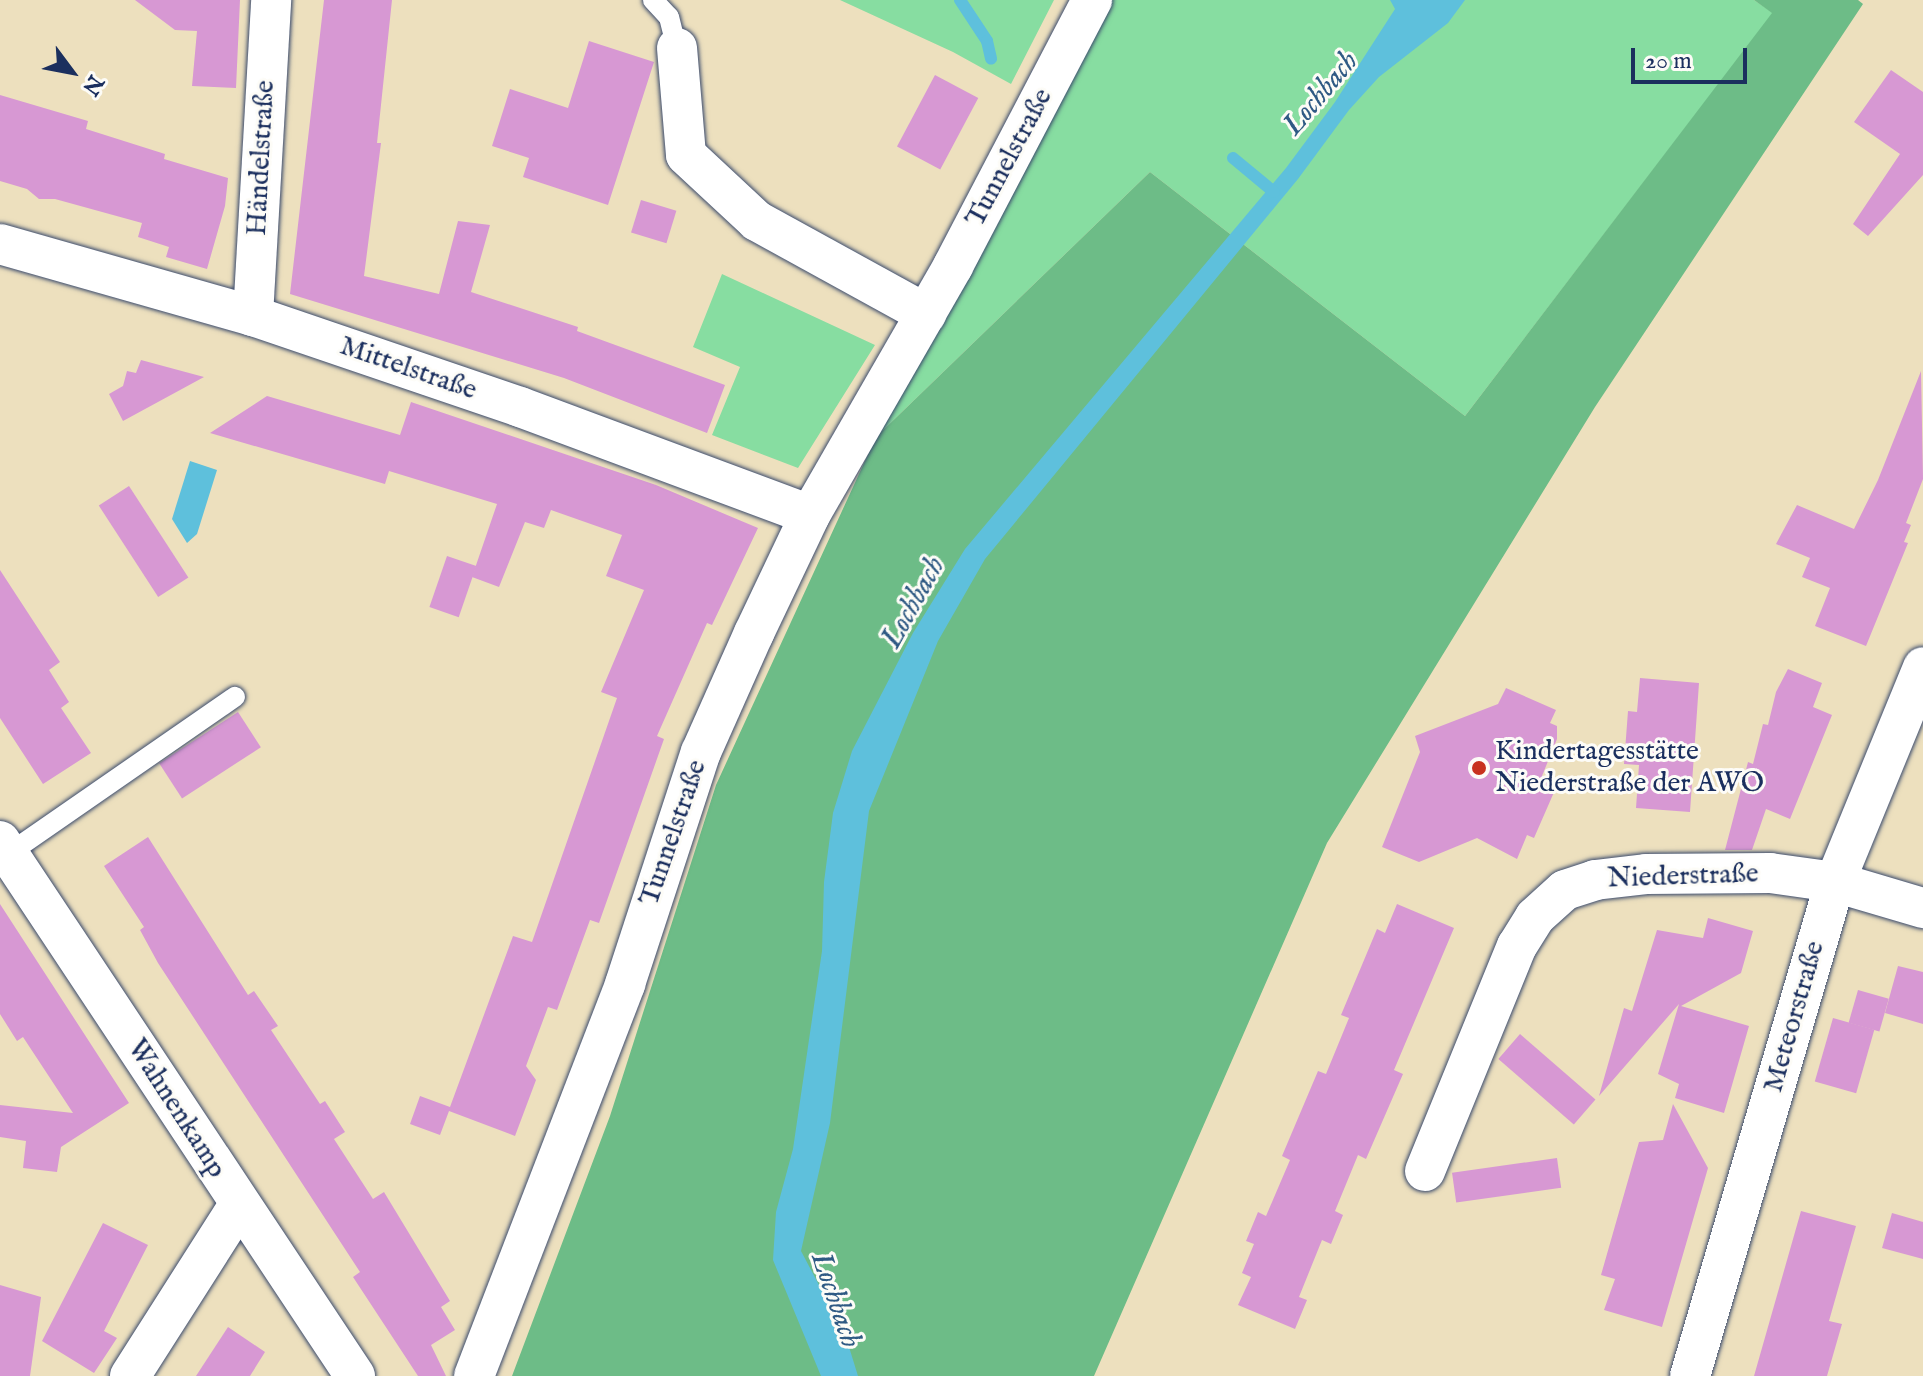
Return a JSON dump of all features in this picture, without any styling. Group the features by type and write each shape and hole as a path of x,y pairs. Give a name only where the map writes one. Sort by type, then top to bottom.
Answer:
{"street":[{"name":"Händelstraße","path":"253,316 271,0"},
{"name":"Tunnelstraße","path":"474,1376 625,984 701,752 810,515 926,314 1092,0"},
{"path":"677,48 686,155 757,221 926,314"},
{"name":"Mittelstraße","path":"0,244 253,316 520,407 810,515"},
{"name":"Meteorstraße","path":"1690,1376 1835,882 1923,667"},
{"name":"Wahnenkamp","path":"4,847 355,1376"},
{"name":"Niederstraße","path":"1425,1171 1517,946 1535,917 1557,895 1595,880 1646,874 1770,873 1835,882 1923,908"},
{"path":"130,1376 239,1205"}],"lane":[{"path":"653,0 669,17 677,48"},
{"path":"4,847 235,697"}],"green space":[{"path":"840,0 1054,0 1011,84 953,52"},
{"path":"1105,0 1754,0 1773,13 1465,416 1150,172 876,437"},
{"path":"1754,0 1858,0 1863,4 1595,407 1327,843 1094,1376 512,1376 610,1116 716,785 876,437 1150,172 1465,416 1772,13"},
{"path":"722,274 875,345 798,468 712,435 740,367 693,347"}],"water":[{"path":"1390,0 1465,0 1448,23 1379,77 1349,110 1298,179 985,559 938,641 869,811 830,1123 801,1251 845,1334 858,1376 821,1376 773,1260 776,1212 793,1149 822,951 824,882 833,813 852,751 913,633 965,549 1286,168 1335,102 1395,9"},
{"path":"190,461 217,470 197,534 187,543 172,519"}],"building":[{"path":"135,0 240,0 236,88 192,86 197,31 175,30"},
{"path":"324,0 392,0 377,143 381,143 364,276 439,294 458,221 490,225 471,292 578,327 577,331 725,385 707,433 564,378 290,294"},
{"path":"589,41 654,62 608,205 523,177 529,158 492,146 510,89 568,108"},
{"path":"1891,70 1923,92 1923,175 1868,236 1853,224 1900,154 1854,122"},
{"path":"935,75 978,98 940,170 897,147"},
{"path":"0,95 88,121 86,129 165,154 164,159 228,178 225,206 207,269 166,257 169,247 138,237 142,223 55,199 39,199 27,189 0,181"},
{"path":"641,200 676,211 666,243 631,233"},
{"path":"141,360 204,377 123,421 109,394 123,386 127,371 136,373"},
{"path":"1921,371 1923,479 1906,523 1911,525 1904,542 1908,543 1866,646 1815,626 1830,588 1802,577 1810,558 1776,544 1797,505 1854,529 1878,480"},
{"path":"267,396 400,435 411,402 656,485 758,528 712,625 707,623 657,736 664,739 599,923 590,920 557,1010 548,1007 526,1066 536,1080 515,1136 449,1111 440,1135 410,1124 420,1096 450,1107 513,936 532,942 617,698 601,692 644,590 606,576 622,535 551,510 544,528 525,522 499,587 472,577 497,504 389,471 385,484 210,433"},
{"path":"129,486 188,577 158,597 99,506"},
{"path":"447,556 476,566 459,617 429,607"},
{"path":"0,570 60,662 49,670 69,702 61,708 91,753 43,784 0,718"},
{"path":"1788,669 1822,683 1813,707 1832,715 1790,819 1766,809 1752,850 1725,850 1748,762 1753,764 1763,724 1768,725 1776,692"},
{"path":"1640,678 1699,683 1690,812 1636,808 1639,765 1624,764 1628,711 1637,712"},
{"name":"Kindertagesstätte Niederstraße der AWO","path":"1506,688 1556,710 1550,723 1557,726 1557,739 1542,776 1558,783 1534,838 1527,835 1517,859 1477,838 1419,862 1382,847 1420,752 1415,736 1498,704"},
{"path":"238,712 261,747 182,798 159,763"},
{"path":"148,837 248,995 254,991 278,1026 271,1030 320,1104 325,1101 345,1132 334,1139 373,1199 384,1192 450,1301 441,1307 455,1330 431,1345 446,1376 418,1376 353,1277 360,1272 158,963 140,930 144,927 104,866"},
{"path":"0,904 129,1103 61,1147 57,1172 23,1168 26,1141 0,1137 0,1105 73,1113 23,1037 17,1041 0,1014"},
{"path":"1397,904 1454,928 1394,1070 1403,1074 1366,1159 1358,1155 1335,1211 1343,1215 1331,1244 1322,1240 1299,1297 1307,1300 1295,1329 1238,1305 1251,1277 1242,1273 1254,1244 1246,1241 1258,1212 1266,1216 1290,1160 1282,1156 1318,1071 1326,1074 1349,1018 1341,1015 1377,929 1385,933"},
{"path":"1708,918 1753,931 1741,973 1681,1006 1749,1026 1724,1113 1675,1098 1679,1084 1658,1074 1679,1004 1599,1096 1624,1008 1632,1011 1657,930 1703,938"},
{"path":"1898,966 1923,972 1923,1024 1885,1013"},
{"path":"1858,990 1889,999 1879,1032 1849,1023"},
{"path":"1833,1018 1874,1030 1856,1093 1815,1081"},
{"path":"1520,1034 1595,1100 1574,1125 1498,1059"},
{"path":"1673,1104 1708,1168 1662,1327 1604,1310 1615,1279 1601,1275 1639,1142 1663,1140"},
{"path":"1557,1158 1561,1188 1456,1202 1452,1173"},
{"path":"1801,1211 1856,1226 1829,1321 1842,1324 1827,1376 1754,1376"},
{"path":"1892,1213 1923,1222 1923,1259 1882,1248"},
{"path":"103,1223 148,1245 104,1331 117,1338 94,1373 42,1341"},
{"path":"0,1285 41,1297 30,1376 0,1376"},
{"path":"228,1327 265,1352 250,1376 196,1376"}],"waterway":[{"path":"960,0 987,41 991,59"},
{"path":"1233,158 1274,192"}],"place":[{"name":"Kindertagesstätte Niederstraße der AWO","path":"1479,768"}],"water label":[{"name":"Lochbach","path":"1321,94"},
{"name":"Lochbach","path":"914,603"},
{"name":"Lochbach","path":"835,1300"}]}
